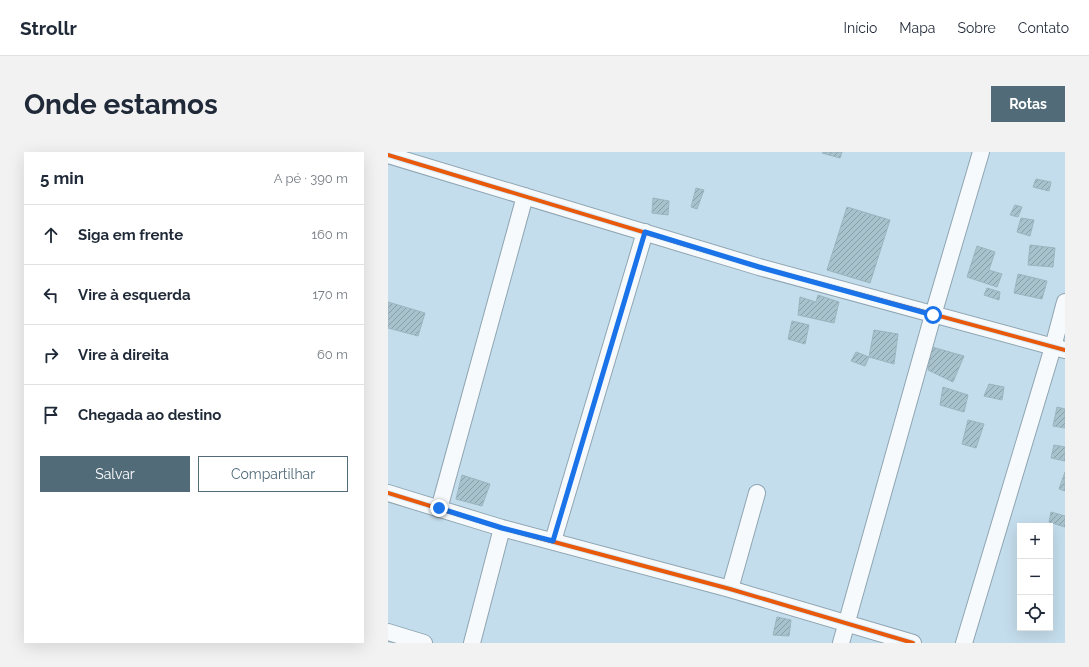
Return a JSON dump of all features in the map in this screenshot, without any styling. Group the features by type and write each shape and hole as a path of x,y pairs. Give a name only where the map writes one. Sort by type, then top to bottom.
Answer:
{"street":[{"path":"841,643 933,315 981,152"},
{"path":"388,155 759,267 1059,349"},
{"path":"439,508 525,196"},
{"path":"553,541 645,232"},
{"path":"964,643 1059,349 1065,302"},
{"path":"388,493 502,528 730,589 913,643"},
{"path":"730,589 757,493"},
{"path":"472,643 502,528"},
{"path":"395,637 424,643"}],"building":[{"path":"842,152 840,158 822,153"},
{"path":"1036,179 1051,182 1049,191 1033,187"},
{"path":"696,188 704,190 697,209 691,207"},
{"path":"653,198 669,201 668,215 652,213"},
{"path":"1015,205 1022,207 1018,217 1010,215"},
{"path":"847,207 890,220 870,283 827,270"},
{"path":"1021,218 1034,220 1030,236 1017,232"},
{"path":"1030,245 1055,248 1053,267 1028,265"},
{"path":"977,246 995,252 989,270 1002,274 997,287 967,277"},
{"path":"1018,274 1047,281 1042,299 1014,293"},
{"path":"987,288 1000,292 999,300 984,295"},
{"path":"818,295 839,302 834,323 798,315 800,297 816,302"},
{"path":"388,302 425,313 418,336 388,328"},
{"path":"792,321 809,325 805,344 788,339"},
{"path":"874,330 898,334 894,364 869,357"},
{"path":"932,347 964,356 953,382 928,370"},
{"path":"856,352 869,357 865,366 851,361"},
{"path":"989,384 1004,387 1002,400 984,396"},
{"path":"943,387 968,395 964,412 940,405"},
{"path":"1057,407 1065,409 1065,428 1053,426"},
{"path":"968,420 984,424 976,448 962,444"},
{"path":"1054,445 1065,447 1065,461 1051,458"},
{"path":"1065,472 1065,491 1059,489"},
{"path":"462,475 490,484 482,506 456,499"},
{"path":"1051,512 1065,516 1065,527 1049,522"},
{"path":"777,617 791,620 789,636 773,635"}],"cycle path":[{"path":"388,155 759,267 1065,350"},
{"path":"388,493 502,528 730,589 913,643"}],"route":[{"path":"439,508 502,528 553,541 645,232 759,267 933,315"}]}
